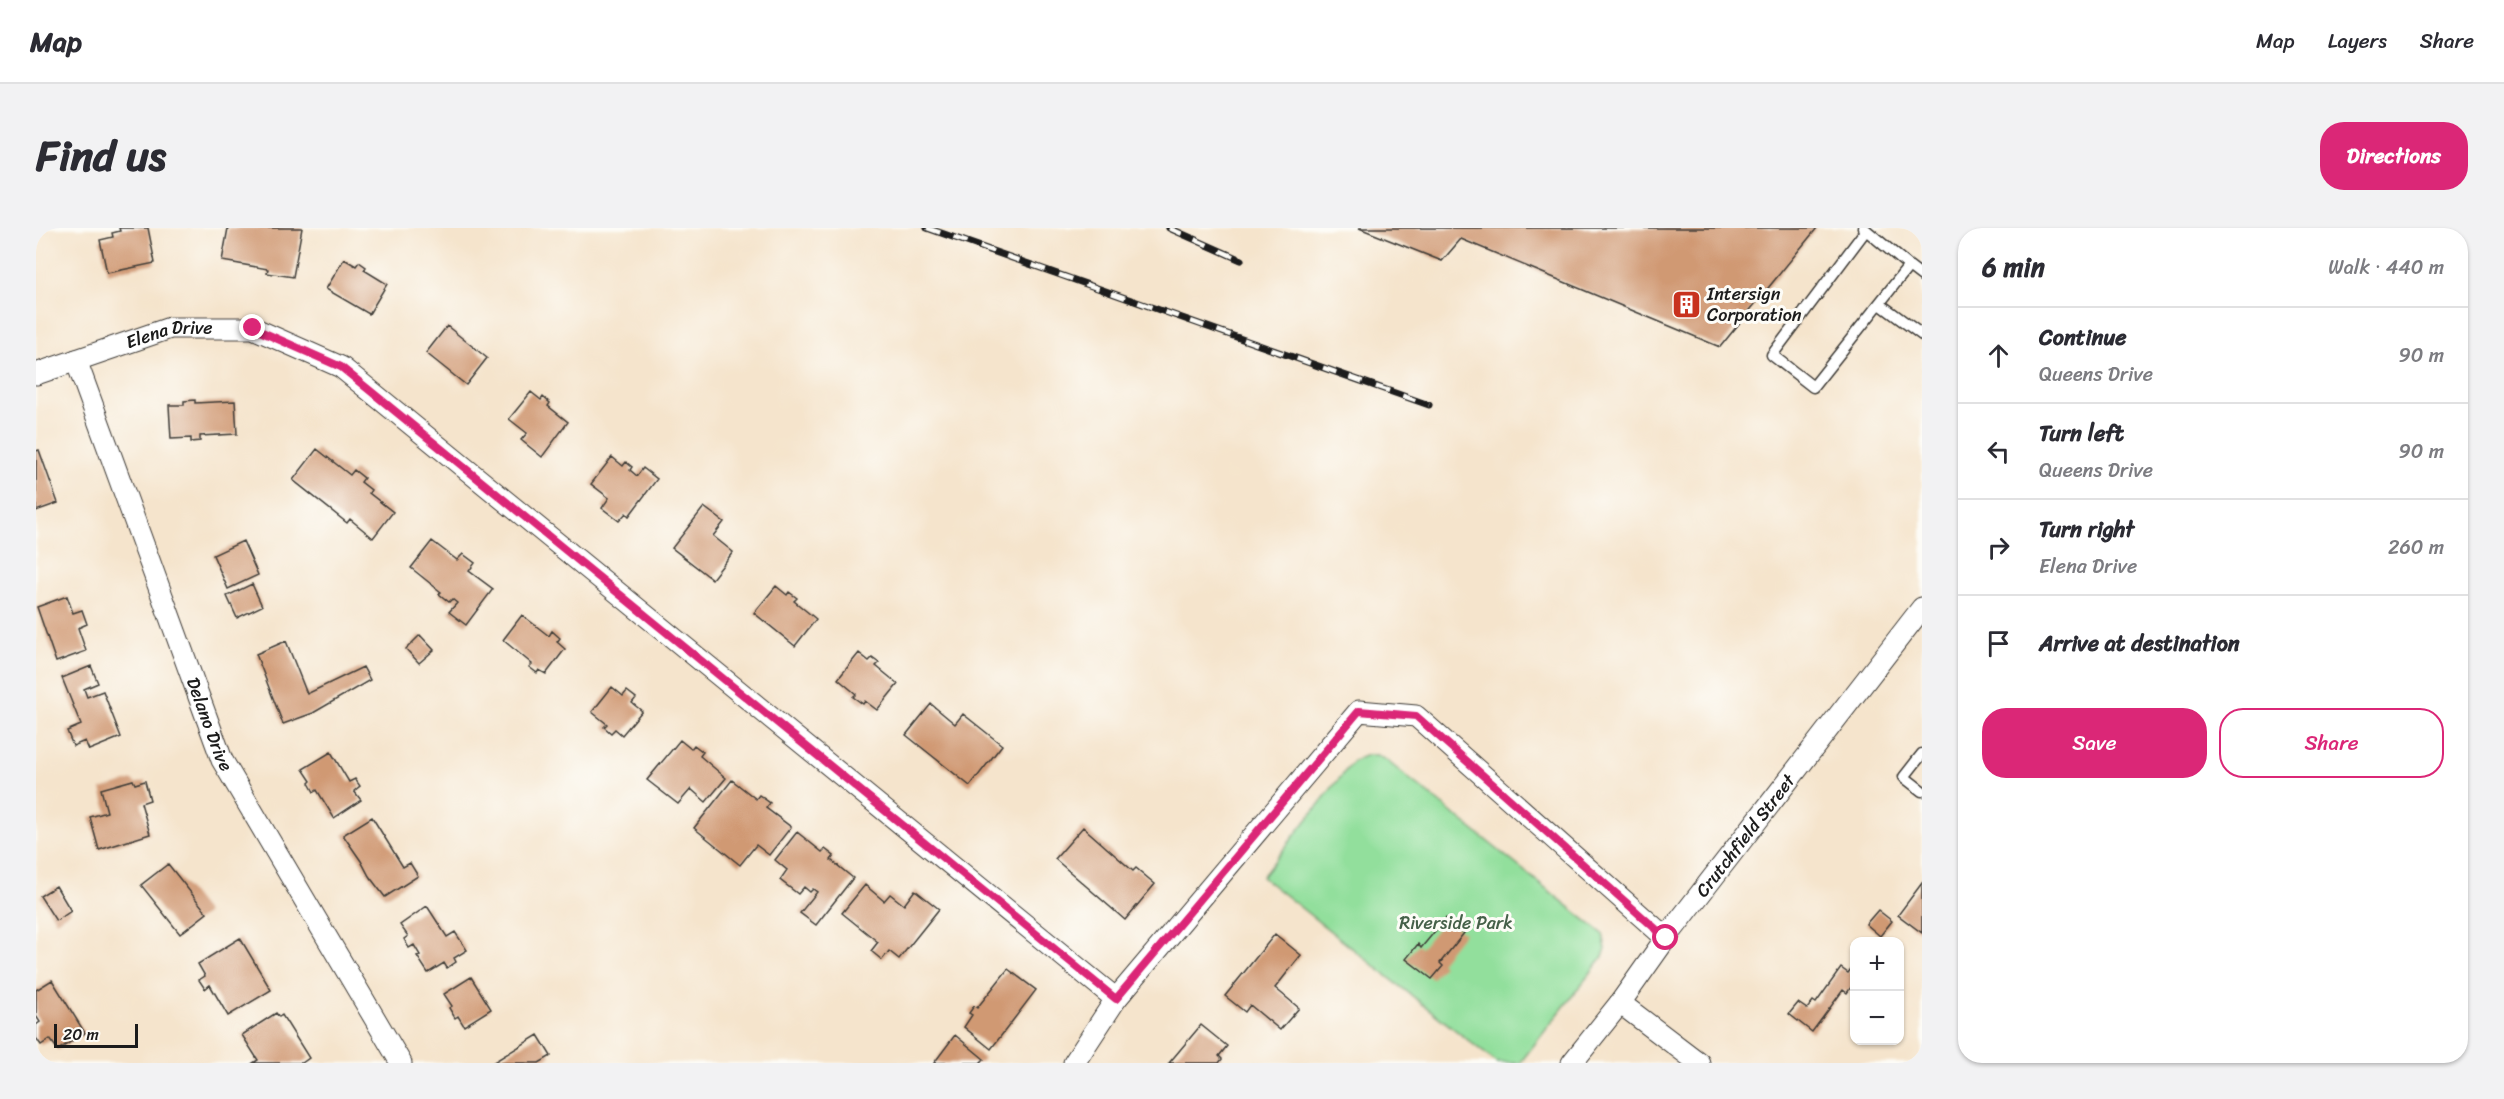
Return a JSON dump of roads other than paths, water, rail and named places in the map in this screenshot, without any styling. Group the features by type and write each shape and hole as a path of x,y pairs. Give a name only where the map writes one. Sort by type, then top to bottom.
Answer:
{"street":[{"name":"Elena Drive","path":"36,374 170,328 253,328 341,367 1116,999"},
{"name":"Delano Drive","path":"76,360 222,760 401,1063"},
{"name":"Crutchfield Street","path":"1572,1063 1620,1004 1666,938 1922,608"},
{"path":"1074,1063 1116,999 1359,711 1416,716 1666,938"},
{"path":"1620,1004 1699,1063"}],"lane":[{"path":"1909,266 1813,387 1772,355 1865,229 1922,276"},
{"path":"1880,304 1922,335"},
{"path":"1922,754 1904,777 1922,791"}],"railway":[{"path":"927,228 1429,405"},
{"path":"1169,228 1241,260"}],"place":[{"name":"Intersign Corporation","path":"1686,304"}],"park label":[{"name":"Riverside Park","path":"1456,923"}]}
